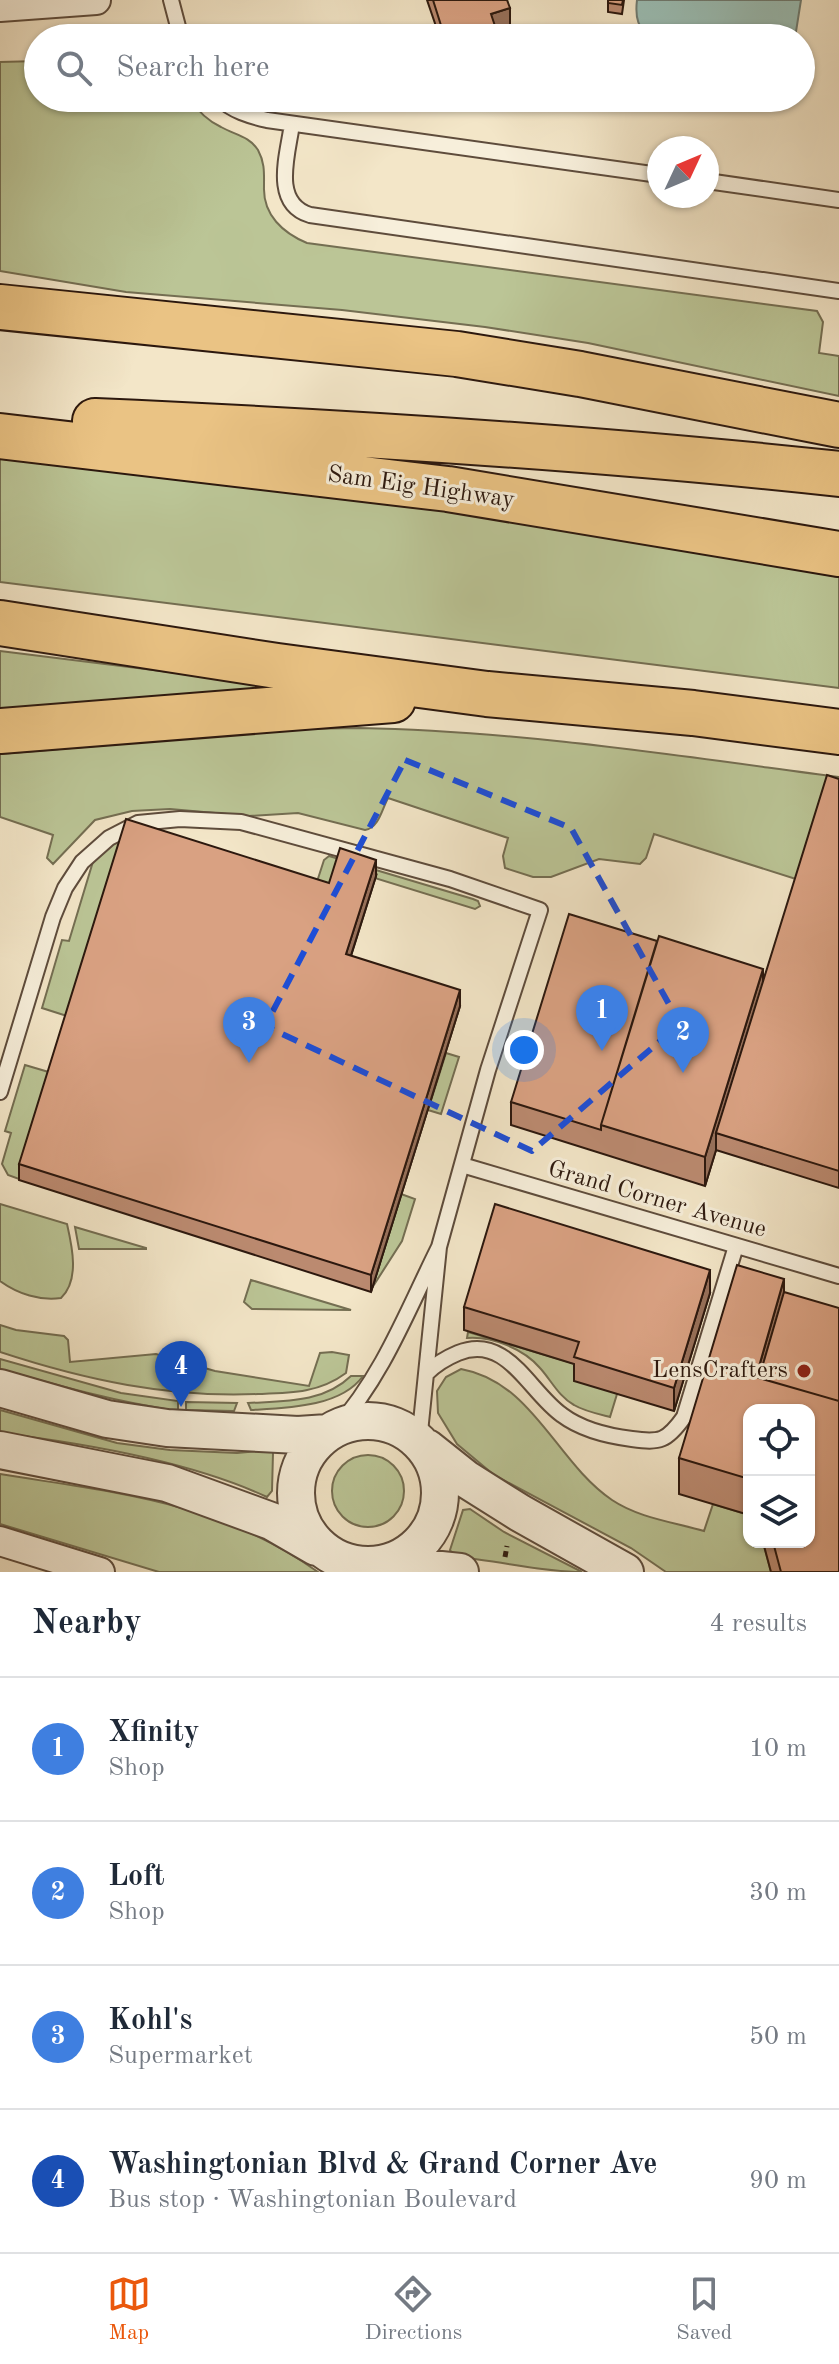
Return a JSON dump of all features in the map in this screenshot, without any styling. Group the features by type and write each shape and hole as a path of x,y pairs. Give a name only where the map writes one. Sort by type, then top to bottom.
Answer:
{"highway":[{"path":"0,307 457,354 580,374 839,425"},
{"path":"0,416 285,429 839,474"},
{"name":"Sam Eig Highway","path":"0,436 448,489 839,554"},
{"path":"0,623 277,666 487,694 693,713 839,732"},
{"path":"0,731 487,694"}],"street":[{"path":"0,7 96,0"},
{"path":"0,1388 107,1419 167,1428 298,1435 366,1421 386,1423 405,1431 477,1486 625,1572"},
{"path":"331,1556 305,1530 295,1495 303,1459 313,1445 332,1430"},
{"path":"383,1564 401,1558 417,1547 437,1515 439,1477 432,1459 420,1443"},
{"path":"0,1450 167,1483 271,1521 347,1563 460,1572"},
{"path":"0,1541 100,1572"}],"lane":[{"path":"171,0 177,24"},
{"path":"241,112 292,124 647,173"},
{"path":"292,124 284,184 292,204 300,212 839,291"},
{"path":"719,183 839,200"},
{"path":"0,1092 53,917 65,888 81,863 109,838 138,823 180,819 241,822 450,879 540,910 488,1070 439,1247 420,1443"},
{"name":"Grand Corner Avenue","path":"462,1165 839,1276"},
{"path":"427,1373 436,1364 469,1349 486,1350 508,1359 550,1405 576,1424 613,1436 655,1442 666,1437 684,1417 736,1246"},
{"path":"332,1430 358,1404 377,1374 439,1247"}],"highlighted area":[{"path":"405,760 571,828 680,1024 532,1151 265,1026"}],"green space":[{"path":"24,61 24,112 200,112 212,122 246,139 254,145 263,164 265,197 271,214 290,234 307,243 817,311 823,322 819,353 839,356 839,396 588,343 485,327 342,310 126,292 0,271 0,62"},
{"path":"0,458 416,506 839,577 839,688 0,582"},
{"path":"0,651 282,686 0,712"},
{"path":"360,728 540,739 839,777 839,795 799,880 654,834 646,858 640,864 599,859 551,877 533,877 505,868 503,856 508,838 388,798 377,822 365,830 298,813 249,816 170,809 132,811 95,820 53,864 47,858 53,835 0,817 0,754 297,729"},
{"path":"126,836 70,1017 42,1008 62,940 69,941 95,855"},
{"path":"329,856 473,899 480,906 475,909 375,878 329,899 313,894 324,860"},
{"path":"446,1053 459,1057 441,1114 428,1110"},
{"path":"25,1065 52,1073 19,1179 8,1175 2,1164 11,1133 5,1131"},
{"path":"401,1194 415,1199 402,1241 372,1288"},
{"path":"0,1204 67,1224 73,1272 67,1291 61,1298 29,1296 0,1281"},
{"path":"75,1227 146,1248 146,1249 79,1249"},
{"path":"251,1280 351,1310 252,1309 244,1302"},
{"path":"0,1325 64,1336 68,1340 70,1362 156,1354 215,1371 309,1386 320,1353 349,1355 346,1373 315,1388 270,1394 192,1393 96,1379 0,1352"},
{"path":"468,1332 579,1365 617,1394 610,1417 569,1402 533,1361 516,1350 487,1339 467,1338"},
{"path":"0,1359 121,1393 178,1401 178,1411 110,1398 0,1369"},
{"path":"461,1369 486,1377 507,1390 526,1406 592,1484 622,1506 704,1531 713,1504 743,1513 743,1548 765,1548 771,1572 666,1572 631,1548 494,1475 457,1444 438,1413 437,1391 446,1377"},
{"path":"351,1376 363,1376 341,1394 312,1404 251,1410 248,1403 316,1396"},
{"path":"186,1402 237,1403 234,1411 186,1410"},
{"path":"0,1410 117,1443 170,1450 237,1453 271,1450 272,1491 267,1497 171,1464 101,1448 0,1433"},
{"path":"368,1455 388,1461 398,1471 404,1491 398,1511 388,1521 368,1527 348,1521 338,1511 332,1491 338,1471 348,1461"},
{"path":"0,1474 125,1495 204,1515 280,1548 318,1572 159,1572 0,1524"},
{"path":"470,1509 504,1532 582,1572 455,1557 450,1550 463,1510"}],"water":[{"path":"637,0 801,0 797,24 639,24"}],"building":[{"path":"433,0 507,0 510,8 491,14 494,24 441,24"},
{"path":"608,0 623,0 622,5 608,3"},
{"path":"827,775 839,779 839,1171 716,1133"},
{"path":"126,819 329,883 340,848 376,860 346,954 460,990 371,1275 19,1164"},
{"path":"569,914 657,941 601,1130 511,1102"},
{"path":"659,936 763,969 705,1157 601,1125"},
{"path":"495,1204 710,1270 674,1388 574,1357 579,1342 464,1307"},
{"path":"737,1265 784,1279 756,1377 839,1401 839,1572 781,1572 775,1548 815,1548 815,1404 743,1404 743,1477 679,1458"},
{"name":"LensCrafters","path":"784,1292 839,1308 839,1401 759,1378"}],"place":[{"name":"Xfinity","path":"602,1051"},
{"name":"Kohl's","path":"249,1063"},
{"name":"Loft","path":"683,1073"},
{"name":"LensCrafters","path":"804,1371"},
{"name":"Washingtonian Blvd & Grand Corner Ave","path":"181,1407"}]}
